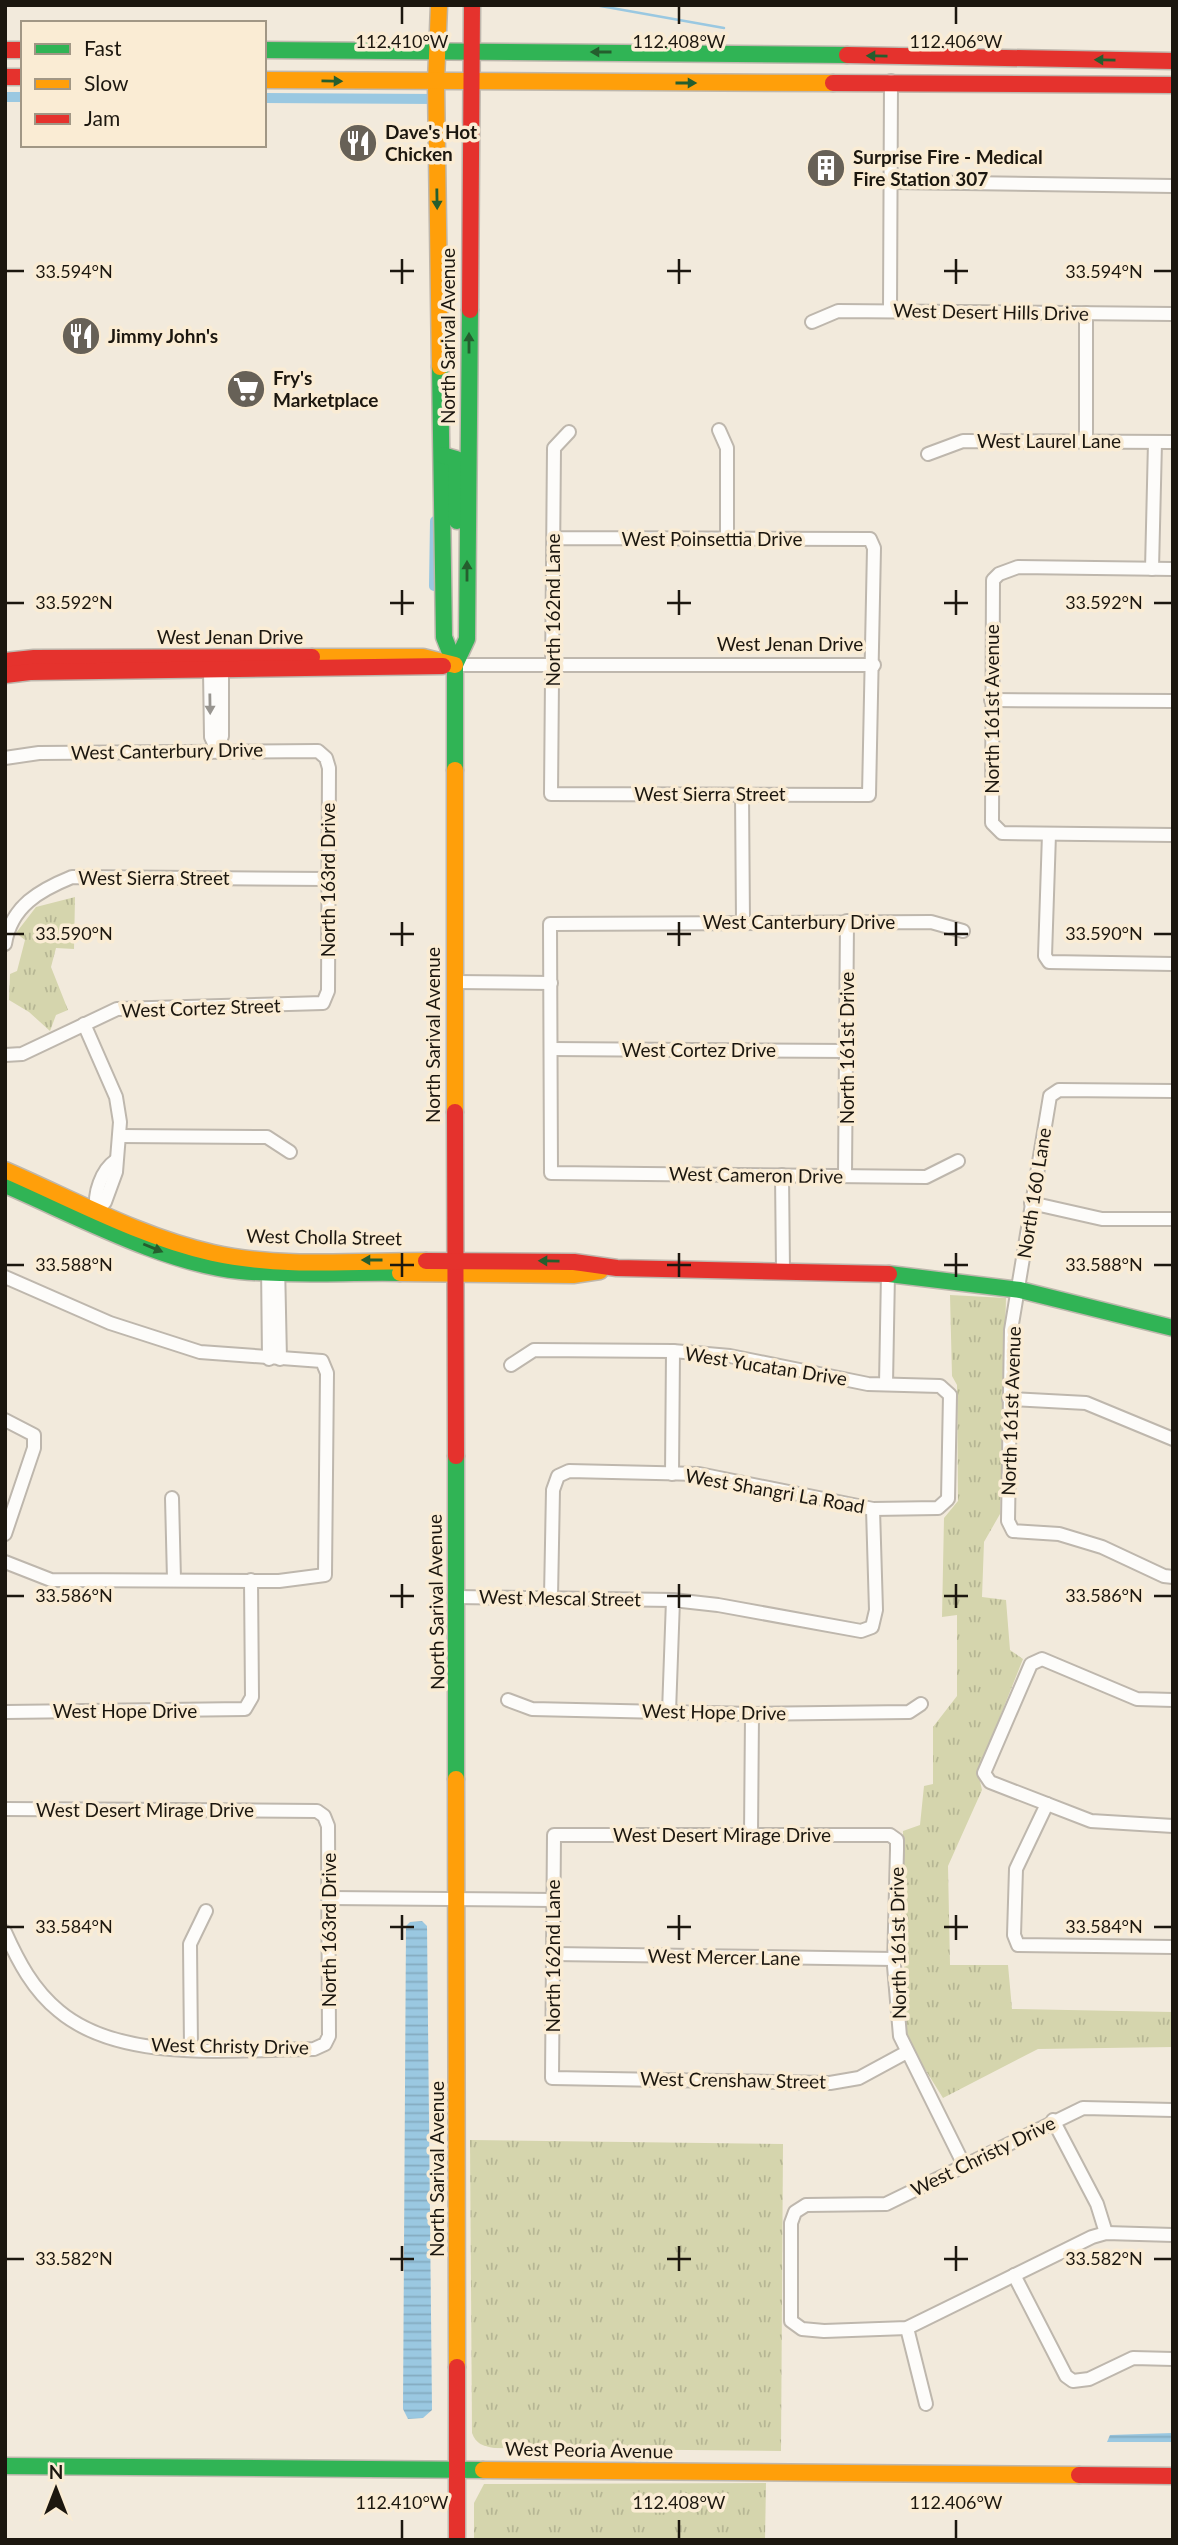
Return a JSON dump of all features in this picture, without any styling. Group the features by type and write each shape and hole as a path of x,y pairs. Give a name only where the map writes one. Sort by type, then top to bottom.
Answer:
{"main road":[{"name":"North Sarival Avenue","path":"439,5 436,82 444,637 455,665 457,2540"},
{"name":"North Sarival Avenue","path":"455,665 467,639 472,5"},
{"path":"266,50 660,52 1173,61"},
{"path":"266,80 891,81 1173,85"},
{"path":"442,455 456,459 457,520 467,525"},
{"name":"West Jenan Drive","path":"5,661 216,667 426,668 455,665"},
{"name":"West Jenan Drive","path":"5,675 30,671 216,667"},
{"name":"West Cholla Street","path":"5,1170 94,1215"},
{"name":"West Cholla Street","path":"5,1185 199,1250 273,1266 455,1267 573,1275 617,1268 888,1273 1020,1290 1173,1328"},
{"name":"West Peoria Avenue","path":"5,2466 1173,2476"}],"street":[{"path":"890,311 891,81"},
{"path":"890,182 1173,186"},
{"name":"West Desert Hills Drive","path":"812,322 838,311 1173,314"},
{"path":"1086,313 1086,440"},
{"path":"719,430 727,448 727,539"},
{"name":"North 162nd Lane","path":"551,794 554,448 569,432"},
{"name":"West Laurel Lane","path":"928,454 963,441 1173,442"},
{"path":"1154,442 1152,569 1173,569"},
{"name":"West Poinsettia Drive","path":"554,538 870,539 874,548 874,665"},
{"name":"North 161st Avenue","path":"1049,834 1002,833 992,823 993,580 999,573 1018,567 1152,569"},
{"name":"West Jenan Drive","path":"455,665 874,665"},
{"name":"West Sierra Street","path":"551,794 869,794 874,665"},
{"path":"216,667 211,737 217,750"},
{"path":"991,700 1173,701"},
{"name":"West Canterbury Drive","path":"5,758 39,753 217,750 318,751 326,758"},
{"name":"North 163rd Drive","path":"323,1003 328,991 329,768 326,758"},
{"path":"742,794 743,922"},
{"path":"1173,835 1049,834 1045,956 1049,962 1173,964"},
{"name":"West Sierra Street","path":"5,944 6,936 27,900 44,888 72,877 328,879"},
{"name":"West Canterbury Drive","path":"551,983 550,924 847,920 931,922 963,931"},
{"name":"North 161st Drive","path":"845,1176 847,920"},
{"path":"454,982 551,983 551,1049"},
{"name":"West Cortez Street","path":"5,1055 22,1054 117,1009 135,1006 323,1003"},
{"path":"84,1024 116,1097 120,1136 115,1161 107,1167 94,1199 94,1215"},
{"name":"West Cortez Drive","path":"551,1049 848,1051"},
{"name":"West Cameron Drive","path":"551,1049 551,1173 926,1177 958,1161"},
{"name":"North 160 Lane","path":"1020,1290 1031,1203 1050,1096 1059,1090 1173,1091"},
{"path":"120,1136 267,1137 289,1152"},
{"path":"782,1175 783,1270"},
{"path":"1031,1203 1102,1219 1173,1219"},
{"path":"273,1266 275,1359"},
{"path":"886,1384 888,1273"},
{"path":"5,1277 110,1323 186,1348 275,1359 321,1361 327,1373 325,1575 251,1580 51,1580 5,1562"},
{"name":"North 161st Avenue","path":"1020,1290 1011,1330 1008,1521 1013,1531 1059,1534 1102,1547 1164,1576 1173,1577"},
{"name":"West Yucatan Drive","path":"511,1365 534,1350 673,1351 730,1356 868,1384 940,1385 950,1395 948,1499"},
{"path":"672,1474 673,1351"},
{"path":"1009,1399 1086,1403 1173,1439"},
{"path":"5,1420 34,1435 31,1464 5,1534"},
{"name":"West Shangri La Road","path":"551,1598 553,1490 558,1476 569,1471 699,1475 873,1508 938,1508 948,1499"},
{"path":"172,1498 174,1579"},
{"name":"West Mescal Street","path":"455,1597 673,1600 718,1605 861,1631 872,1628 876,1610 873,1508"},
{"name":"West Hope Drive","path":"5,1712 245,1709 252,1697 251,1580"},
{"path":"669,1712 673,1600"},
{"path":"1173,1700 1137,1699 1042,1659 1031,1664 984,1773 990,1782 1091,1821 1173,1826"},
{"name":"West Hope Drive","path":"508,1699 532,1709 752,1714 909,1712 921,1704"},
{"path":"751,1835 752,1714"},
{"path":"1047,1804 1016,1869 1014,1935 1018,1945 1173,1947"},
{"name":"West Desert Mirage Drive","path":"5,1809 317,1811 324,1816"},
{"name":"North 163rd Drive","path":"324,1816 328,1826 329,1898 329,2036 325,2044"},
{"name":"North 162nd Lane","path":"552,2078 554,1835"},
{"name":"West Desert Mirage Drive","path":"554,1835 890,1835"},
{"name":"North 161st Drive","path":"890,1835 897,1840 894,1959 900,2036 964,2165"},
{"path":"329,1898 553,1899"},
{"path":"191,2048 190,1944 206,1911"},
{"name":"West Christy Drive","path":"5,1932 9,1951 34,1986 59,2012 89,2029 123,2042 155,2048 314,2049 325,2044"},
{"name":"West Mercer Lane","path":"553,1954 894,1959"},
{"name":"West Crenshaw Street","path":"552,2078 830,2083 859,2078 907,2052"},
{"name":"West Christy Drive","path":"907,2328 802,2329 791,2321 791,2223 795,2212 806,2205 886,2204 1053,2120 1083,2108 1173,2110"},
{"path":"1053,2120 1097,2204 1106,2233"},
{"path":"926,2404 907,2328 1106,2233 1173,2235"},
{"path":"1014,2275 1066,2376 1073,2381 1089,2379 1133,2358 1173,2359"}],"green space":[{"path":"75,897 74,949 56,948 51,967 68,1010 56,1015 50,1031 29,1012 9,1000 10,974 17,971 25,940 16,933 36,907"},
{"path":"950,1295 1006,1298 1000,1514 984,1542 982,1597 1006,1600 1010,1650 1023,1659 978,1772 982,1790 948,1866 950,1965 1008,1965 1012,2009 1173,2012 1173,2047 1038,2049 943,2098 905,2037 903,1831 920,1825 924,1786 933,1784 933,1727 957,1696 957,1615 942,1617 944,1518 958,1501 957,1385 952,1376"},
{"path":"470,2140 783,2144 781,2451 494,2448 478,2442 472,2433"},
{"path":"766,2483 765,2540 474,2540 474,2503 484,2484"}],"water":[{"path":"422,1921 427,1926 432,2410 423,2418 408,2419 403,2409 406,1926 410,1922"},
{"path":"1173,2433 1173,2442 1107,2442 1110,2435"}],"waterway":[{"path":"595,5 724,28"},
{"path":"5,97 21,97"},
{"path":"266,98 436,99 436,103"},
{"path":"434,586 435,521"}],"traffic: fast":[{"path":"266,50 847,55"},
{"path":"455,665 467,639 470,310"},
{"path":"440,367 444,637 455,665 455,770"},
{"path":"442,455 456,459 457,521"},
{"path":"5,1185 151,1249 211,1267 279,1273 400,1273"},
{"path":"889,1274 1020,1290 1173,1328"},
{"path":"456,1456 456,1779"},
{"path":"5,2466 483,2470"}],"traffic: slow":[{"path":"439,5 436,82 440,367"},
{"path":"266,80 833,83"},
{"path":"312,657 423,657 455,665"},
{"path":"455,770 455,1112"},
{"path":"5,1170 133,1227 213,1253 292,1262 426,1261"},
{"path":"400,1273 573,1275 600,1271"},
{"path":"456,1779 457,2367"},
{"path":"483,2470 1079,2475"}],"traffic: jam":[{"path":"470,310 472,5"},
{"path":"5,50 21,50"},
{"path":"847,55 1173,61"},
{"path":"5,77 21,77"},
{"path":"833,83 1173,85"},
{"path":"5,661 34,658 312,657"},
{"path":"5,675 30,672 443,666"},
{"path":"455,1112 456,1456"},
{"path":"426,1261 574,1262 617,1268 889,1274"},
{"path":"457,2367 457,2540"},
{"path":"1079,2475 1173,2476"}],"place":[{"name":"Dave's Hot Chicken","path":"358,143"},
{"name":"Surprise Fire - Medical Fire Station 307","path":"826,168"},
{"name":"Jimmy John's","path":"81,336"},
{"name":"Fry's Marketplace","path":"246,389"}]}
